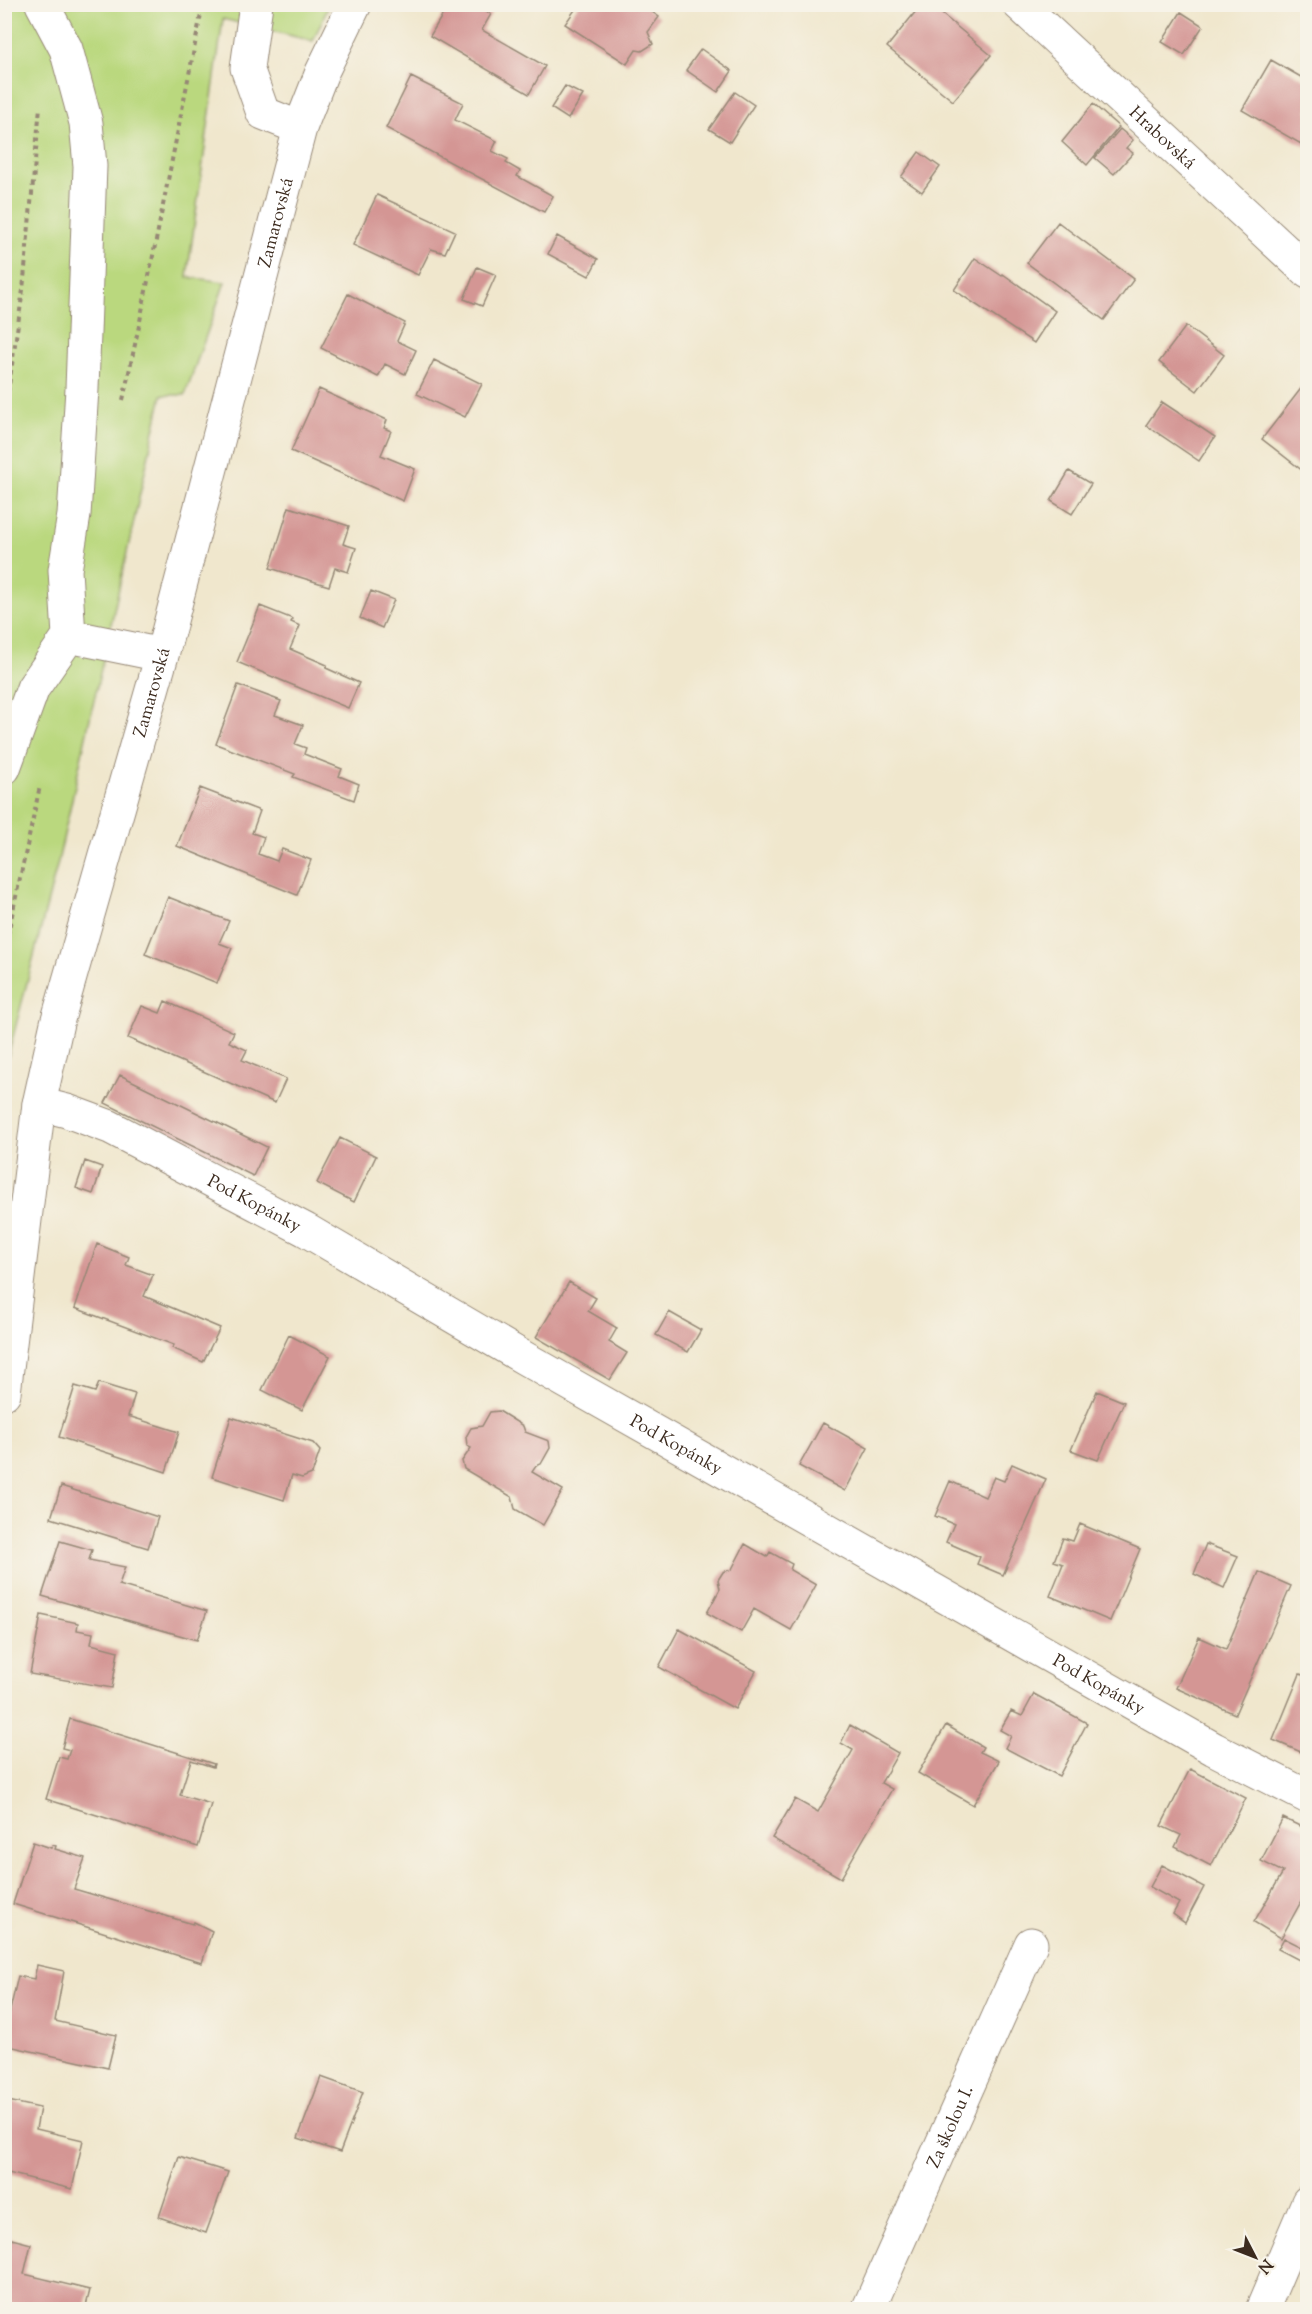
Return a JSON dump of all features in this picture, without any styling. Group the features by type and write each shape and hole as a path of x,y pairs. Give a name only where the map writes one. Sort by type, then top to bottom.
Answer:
{"street":[{"path":"42,4 66,49 86,123 90,166 82,388 74,515 65,570 78,638"},
{"path":"256,4 247,68 263,113 300,128"},
{"name":"Zamarovská","path":"4,1393 39,1104 57,1023 162,655 300,128 322,72 355,4"},
{"name":"Hrabovská","path":"1019,4 1308,272"},
{"path":"78,638 162,655"},
{"path":"4,768 33,688 78,638"},
{"name":"Pod Kopánky","path":"39,1104 67,1111 110,1127 306,1230 526,1359 1214,1749 1308,1797"},
{"name":"Za školou I.","path":"868,2310 1031,1944"},
{"path":"1262,2310 1308,2202"}],"path":[{"path":"122,403 141,321 203,4"},
{"path":"4,419 23,290 41,99 48,76 66,49"},
{"path":"4,952 43,774"}],"green space":[{"path":"5,5 329,5 313,41 223,19 187,277 225,282 185,395 162,395 58,862 5,1068"}],"building":[{"path":"449,4 475,4 491,14 482,30 545,66 529,94 430,36"},
{"path":"579,4 641,4 659,17 648,32 653,44 642,51 636,50 627,64 565,24"},
{"path":"921,5 931,5 991,55 953,101 887,47"},
{"path":"1181,12 1203,26 1184,55 1162,42"},
{"path":"701,49 732,71 718,92 686,70"},
{"path":"1271,60 1308,81 1308,148 1242,110"},
{"path":"411,77 463,103 455,120 497,141 492,151 508,159 506,163 520,171 517,176 553,196 544,212 386,128"},
{"path":"565,86 583,95 568,119 551,108"},
{"path":"735,92 754,105 730,142 709,129"},
{"path":"1093,104 1119,127 1087,165 1062,142"},
{"path":"1120,129 1133,140 1126,148 1133,153 1114,174 1095,158"},
{"path":"919,152 940,167 922,192 901,177"},
{"path":"377,195 455,231 445,253 431,249 418,275 353,245"},
{"path":"1058,222 1134,279 1104,320 1027,263"},
{"path":"557,236 598,259 589,276 548,254"},
{"path":"975,258 1002,276 1003,274 1055,311 1034,343 954,290"},
{"path":"477,267 496,275 482,306 464,299"},
{"path":"348,294 405,323 397,341 416,350 405,374 385,364 378,377 321,348"},
{"path":"1186,326 1224,355 1197,391 1159,362"},
{"path":"434,360 482,384 465,417 417,394"},
{"path":"1303,386 1308,389 1308,475 1262,439"},
{"path":"319,389 387,420 384,428 391,431 381,455 415,469 403,501 291,451"},
{"path":"1162,402 1215,437 1199,461 1146,425"},
{"path":"1069,471 1091,484 1072,514 1051,501"},
{"path":"289,507 349,526 343,544 356,548 348,572 335,568 329,586 270,568"},
{"path":"371,591 394,600 382,628 360,618"},
{"path":"260,606 293,619 291,622 300,626 290,649 327,665 326,668 359,683 348,708 237,662"},
{"path":"238,685 281,701 275,715 303,725 295,744 306,748 304,754 342,769 339,776 359,784 354,800 293,777 295,774 216,744"},
{"path":"200,788 260,811 252,833 264,837 258,854 277,861 282,849 311,860 297,895 177,846"},
{"path":"168,897 229,921 219,943 232,948 217,983 145,954"},
{"path":"165,1001 234,1032 229,1042 247,1050 242,1060 286,1079 275,1103 128,1038 142,1006 160,1013"},
{"path":"120,1075 267,1147 253,1176 105,1103"},
{"path":"340,1138 376,1156 354,1202 317,1183"},
{"path":"85,1161 102,1167 93,1194 76,1188"},
{"path":"97,1244 129,1257 126,1265 153,1275 144,1296 220,1328 203,1362 172,1348 174,1345 75,1308"},
{"path":"569,1282 596,1298 588,1311 617,1328 609,1342 627,1353 610,1380 536,1337"},
{"path":"669,1312 701,1330 688,1352 656,1335"},
{"path":"289,1335 330,1356 302,1410 262,1390"},
{"path":"99,1383 135,1394 128,1416 179,1432 166,1472 59,1437 75,1386 95,1392"},
{"path":"1097,1391 1124,1402 1098,1460 1071,1450"},
{"path":"499,1411 523,1426 525,1432 549,1441 550,1448 541,1464 536,1466 532,1472 563,1490 543,1525 515,1509 512,1497 464,1469 462,1461 471,1448 467,1446 466,1437 471,1428 482,1426 490,1412"},
{"path":"231,1417 313,1443 320,1451 312,1474 302,1478 292,1475 284,1500 212,1477"},
{"path":"823,1423 868,1448 845,1491 799,1466"},
{"path":"1012,1464 1046,1479 1003,1575 977,1564 980,1557 946,1542 954,1524 935,1516 950,1481 985,1497 994,1477 1004,1481"},
{"path":"61,1486 158,1517 148,1548 51,1518"},
{"path":"1080,1524 1140,1549 1110,1621 1050,1596 1063,1564 1054,1561 1063,1538 1073,1541"},
{"path":"60,1541 92,1550 89,1560 125,1567 119,1585 207,1611 197,1640 42,1596"},
{"path":"745,1544 767,1557 770,1552 792,1564 790,1570 816,1585 791,1630 754,1609 741,1632 707,1613 720,1589 718,1580 723,1572 732,1569"},
{"path":"1206,1544 1238,1556 1224,1588 1194,1574"},
{"path":"1259,1572 1291,1586 1235,1714 1176,1688 1199,1637 1226,1649"},
{"path":"41,1615 78,1623 77,1630 93,1633 91,1644 118,1651 112,1688 30,1674"},
{"path":"679,1629 756,1671 735,1709 659,1667"},
{"path":"1300,1674 1308,1677 1308,1755 1273,1740"},
{"path":"1034,1694 1087,1723 1059,1776 1005,1748 1011,1736 1000,1730 1011,1711 1022,1716"},
{"path":"70,1719 214,1764 213,1767 191,1760 180,1795 211,1804 198,1847 46,1799 59,1757 67,1759 70,1750 62,1748"},
{"path":"850,1725 898,1753 881,1783 892,1789 841,1878 772,1838 795,1799 818,1812 853,1750 841,1743"},
{"path":"946,1725 983,1747 980,1752 999,1761 973,1805 918,1773"},
{"path":"1190,1769 1246,1798 1211,1866 1175,1847 1181,1835 1161,1826"},
{"path":"1283,1818 1308,1830 1308,1889 1281,1938 1254,1922 1283,1872 1261,1861"},
{"path":"33,1842 51,1848 52,1845 56,1846 55,1849 85,1858 74,1889 193,1924 194,1922 212,1931 202,1963 13,1904"},
{"path":"1162,1865 1204,1887 1185,1923 1173,1914 1179,1903 1150,1887"},
{"path":"1284,1938 1308,1950 1303,1962 1278,1949"},
{"path":"37,1965 64,1971 55,2021 116,2035 108,2068 4,2045 18,1976 34,1979"},
{"path":"321,2077 363,2092 340,2152 298,2138"},
{"path":"8,2101 40,2108 36,2129 83,2140 72,2189 4,2172 4,2118"},
{"path":"179,2157 228,2172 206,2233 159,2217"},
{"path":"4,2237 31,2244 24,2274 90,2290 85,2310 37,2310 4,2302"}]}
